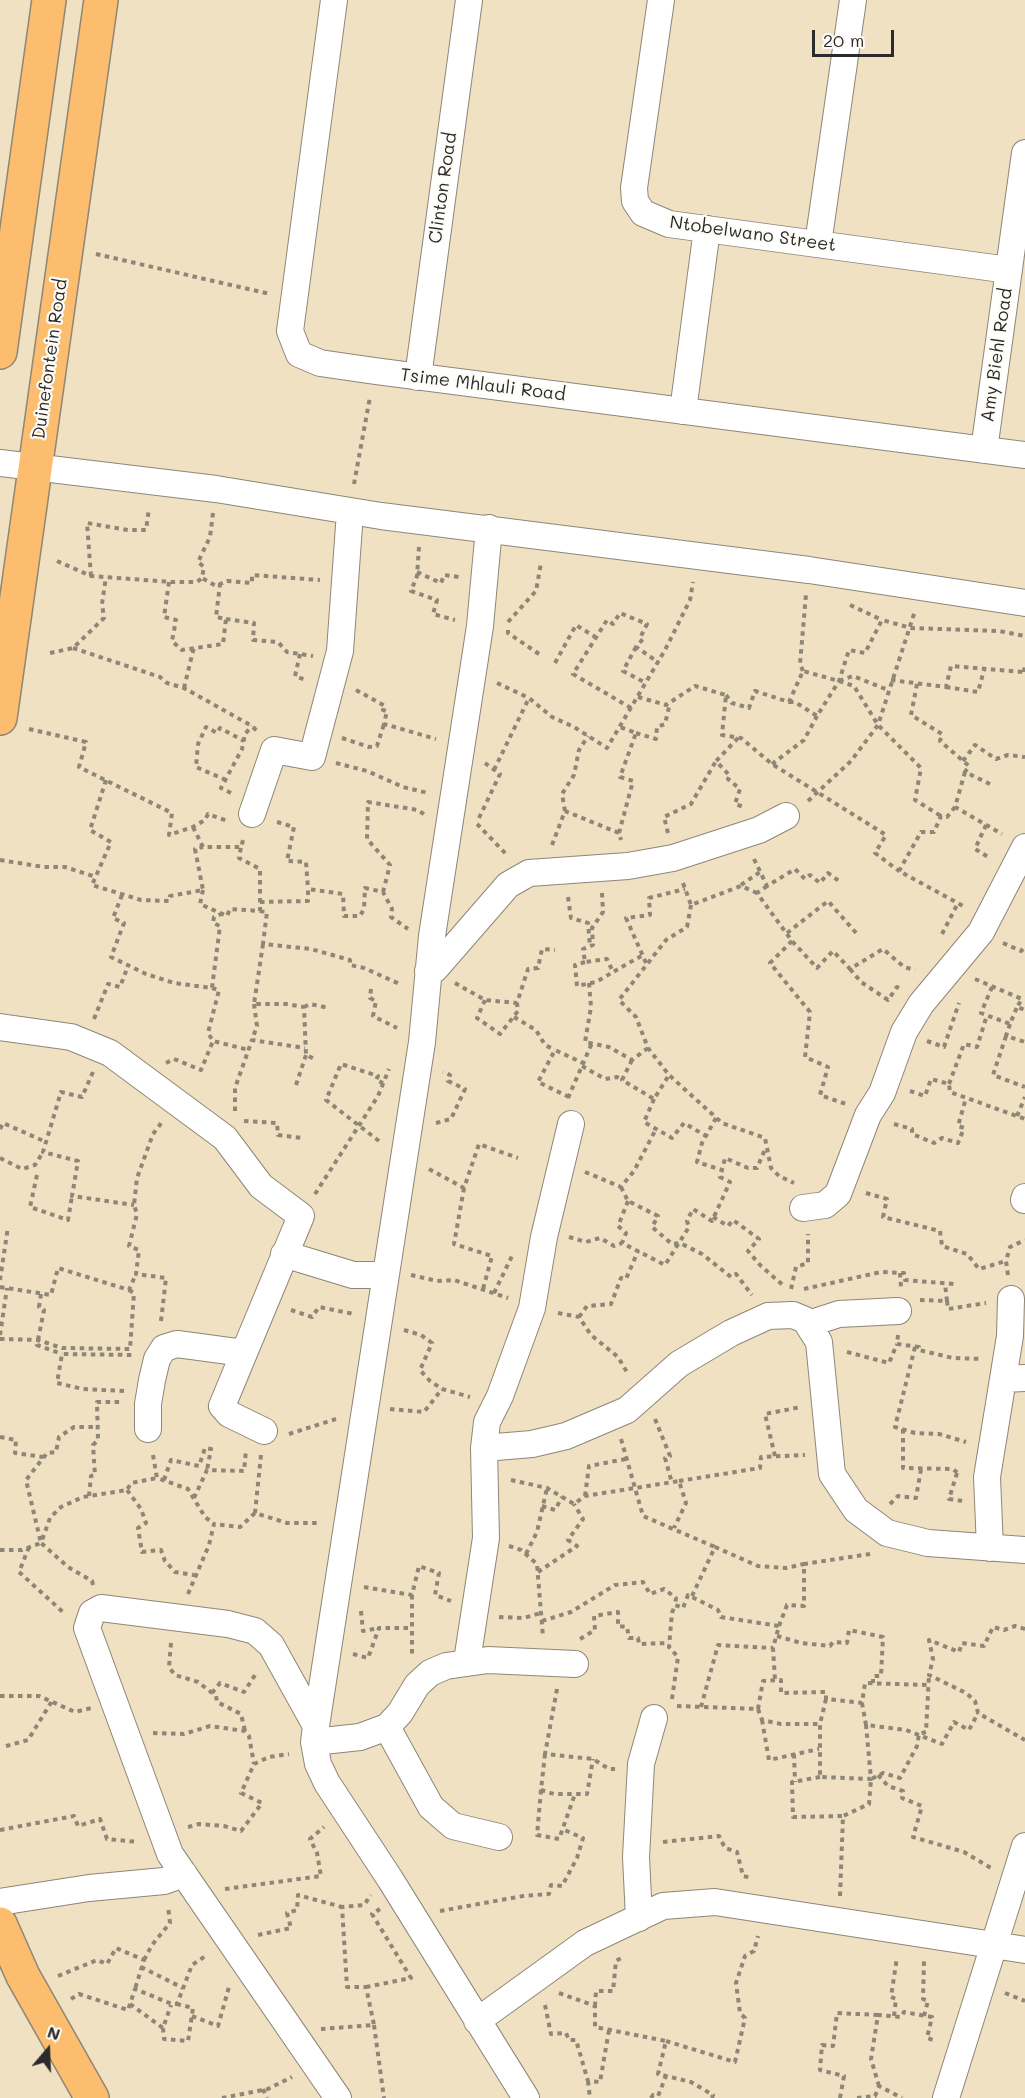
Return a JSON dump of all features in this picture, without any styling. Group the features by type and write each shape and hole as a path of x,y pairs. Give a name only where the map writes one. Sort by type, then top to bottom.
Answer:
{"main road":[{"path":"0,352 49,0"},
{"name":"Duinefontein Road","path":"15,723 35,468 101,0"},
{"path":"0,1924 37,2002 92,2098"}],"street":[{"name":"Tsime Mhlauli Road","path":"334,0 290,331 298,354 320,363 418,377 1025,455"},
{"name":"Clinton Road","path":"418,377 469,0"},
{"name":"Ntobelwano Street","path":"661,0 634,188 635,201 644,213 669,224 1009,270"},
{"path":"818,244 853,0"},
{"name":"Amy Biehl Road","path":"984,450 1025,153"},
{"path":"683,411 707,229"},
{"path":"0,463 216,489 350,512 489,528 696,558 809,570 1025,603"},
{"path":"244,819 274,750 312,757 340,651 350,512"},
{"path":"489,528 480,626 432,936 430,978 422,1042 348,1522 326,1647 315,1734 318,1764 343,1810 395,1886 526,2098"},
{"path":"430,978 508,885 529,873 623,867 673,858 750,832 786,816"},
{"path":"803,1208 833,1201 843,1187 871,1110 886,1083 904,1032 921,1004 952,968 989,917 1013,872 1016,841"},
{"path":"0,1027 92,1044 225,1138 261,1186 301,1216 222,1406 229,1414 257,1428"},
{"path":"467,1661 486,1538 484,1448 487,1422 500,1396 532,1308 546,1230 571,1124"},
{"path":"284,1254 353,1275 385,1275"},
{"path":"990,1548 987,1477 993,1438 1012,1372 1011,1299"},
{"path":"808,1324 838,1314 898,1311"},
{"path":"484,1448 532,1444 566,1436 615,1415 642,1399 679,1364 732,1333 768,1316 793,1315 808,1324 822,1353 832,1474 855,1510 887,1533 928,1543 1025,1550"},
{"path":"140,1412 166,1350 244,1353"},
{"path":"315,1734 271,1645 255,1631 228,1624 180,1617 96,1611 87,1628 163,1838 182,1883 236,1951 338,2098"},
{"path":"315,1734 360,1737 387,1727 400,1713 417,1685 430,1673 467,1661 560,1664"},
{"path":"639,1918 638,1841 641,1772 654,1718"},
{"path":"387,1727 431,1807 453,1826 499,1838"},
{"path":"946,2098 1025,1846"},
{"path":"0,1902 89,1888 182,1883"},
{"path":"477,2021 536,1985 585,1943 663,1906 715,1902 1025,1950"}],"path":[{"path":"66,247 294,300"},
{"path":"350,512 375,371"},
{"path":"91,576 87,523 128,530 146,530 152,481"},
{"path":"57,561 91,576 197,582 202,578 204,567 198,562 210,537 216,489"},
{"path":"419,542 417,576 411,591 437,600 433,614 494,629 509,620 536,591 549,537"},
{"path":"494,770 529,698 552,717 607,748 658,662 690,600 696,558"},
{"path":"789,702 803,671 800,664 809,570"},
{"path":"202,578 216,586 227,581 252,583 252,575 345,582"},
{"path":"73,648 104,618 102,604 106,577"},
{"path":"168,582 164,617 176,620 172,641 182,650 224,644 226,619"},
{"path":"220,584 216,617 254,623 253,640 278,642 287,652 311,657 325,650 340,651"},
{"path":"786,816 818,792 851,761 878,725 922,588"},
{"path":"631,708 600,687 598,690 573,674 607,620 613,624 620,613 646,624 641,636 644,639 636,647 623,671 646,683"},
{"path":"509,620 508,633 542,656"},
{"path":"772,764 804,741 839,681 849,650 865,653 882,620 911,628 999,631 1025,636"},
{"path":"555,663 576,625 597,638"},
{"path":"184,688 194,647"},
{"path":"636,647 658,662"},
{"path":"50,652 73,648 136,668 184,688 252,726 274,750"},
{"path":"946,687 951,666 1024,672 1025,663"},
{"path":"891,680 978,692 984,670"},
{"path":"803,671 854,686 878,725 921,768 915,801 947,817 955,807 965,772 969,766 940,741 942,734 911,715 917,684"},
{"path":"839,681 853,676 888,690"},
{"path":"318,730 369,747 377,746 384,724 387,711 384,710 385,706 334,678"},
{"path":"638,697 666,705 695,686 726,694 732,703 749,708 755,691 795,702 818,716"},
{"path":"726,694 722,735 738,738 772,764 886,835 875,853 899,872 989,917"},
{"path":"620,727 656,739 657,727 665,724 671,702"},
{"path":"15,723 86,742 79,767 141,800 172,813 169,836 194,827 205,820 208,813 294,827 287,861 306,862 308,901 260,902"},
{"path":"384,724 461,746 500,774 476,824"},
{"path":"226,780 196,766 198,744 206,727 217,733 220,728 244,741"},
{"path":"585,962 583,949 593,945 592,928 603,912 602,892 623,867 619,833 633,781 620,777 636,733"},
{"path":"538,873 559,832 565,811 562,794 574,775 579,750 588,736"},
{"path":"738,738 716,761 691,804 664,817 673,858 691,905 687,927 666,940 619,1000 636,1017 648,1048 669,1075 716,1118 765,1138 771,1168 779,1176 794,1183 808,1230 808,1263 796,1267 791,1291"},
{"path":"963,761 975,745 996,759 1008,755 1025,757"},
{"path":"312,757 367,771 403,787 452,801"},
{"path":"716,761 730,776 728,779 740,789 735,804 755,812 750,832 760,872 767,886"},
{"path":"965,772 990,784"},
{"path":"106,780 90,830 111,842 92,885 141,900 169,902 171,896 203,890"},
{"path":"955,807 1016,841"},
{"path":"565,811 619,833"},
{"path":"899,872 921,832 934,832 941,816"},
{"path":"244,819 239,858 260,869 260,911"},
{"path":"986,825 975,849 1013,872"},
{"path":"194,827 203,847"},
{"path":"240,847 195,849 203,890 200,904 227,916 230,909 267,912 254,1004 256,1026 235,1088 235,1120 277,1123 278,1135 302,1138"},
{"path":"0,860 44,867 65,867 96,877"},
{"path":"565,869 571,918 588,923 590,946"},
{"path":"757,893 795,869 805,879 810,875 820,883 828,873 839,881"},
{"path":"691,905 741,886 760,872"},
{"path":"741,886 757,893 792,941 817,968 833,951 861,982 888,1000 897,987 921,1004"},
{"path":"308,889 343,894 344,916 360,916 364,909 364,888 383,892 392,909 391,917 402,927 432,936"},
{"path":"646,963 626,918 650,915 649,898 685,890"},
{"path":"122,895 113,918 124,923 111,957 174,983 219,990 208,1034 213,1041 249,1050"},
{"path":"787,933 828,901 857,934"},
{"path":"212,988 220,926 213,923 214,917 221,914"},
{"path":"792,941 771,963 810,1012 805,1057 828,1067 820,1095 856,1107 860,1103 912,1129 912,1134 934,1143 942,1138 958,1143 964,1128 958,1126 966,1098"},
{"path":"263,944 311,949 350,960 350,965 430,978 485,1000 517,1003"},
{"path":"485,1000 477,1018 500,1034 518,1011 517,1003 528,969 538,968 542,949 555,950"},
{"path":"850,969 883,949 904,968 918,971"},
{"path":"613,972 607,959 575,965 577,986 589,983 613,972 643,956"},
{"path":"0,1158 22,1169 35,1165 43,1152 61,1092 82,1097 94,1071 92,1044 108,984 120,987 129,966"},
{"path":"952,968 1022,999 1010,1024 993,1075 1025,1087"},
{"path":"370,989 370,998 376,1001 373,1016 402,1031 430,978"},
{"path":"589,983 591,1007 585,1042 609,1047 632,1060"},
{"path":"992,987 981,1013 1010,1024"},
{"path":"254,1004 286,1004 303,1007 310,1004 329,1008"},
{"path":"296,1085 306,1054 303,1007"},
{"path":"1017,1007 1025,1010"},
{"path":"987,1015 977,1047 964,1044 949,1084 950,1092 1025,1119"},
{"path":"514,1017 536,1030 545,1045 583,1064 605,1079 617,1077 654,1099"},
{"path":"1006,1036 1025,1042"},
{"path":"252,1040 305,1048"},
{"path":"138,1075 174,1059 201,1070 213,1041"},
{"path":"571,1124 572,1119 561,1116 592,1043"},
{"path":"622,1080 632,1060 648,1048"},
{"path":"555,1050 538,1082 569,1097"},
{"path":"306,1054 317,1060"},
{"path":"301,1216 378,1096 390,1066"},
{"path":"669,1075 654,1099 644,1122 672,1138 684,1123 706,1136"},
{"path":"886,1083 926,1096 931,1079 949,1084"},
{"path":"1017,1116 1025,1097"},
{"path":"129,1290 136,1274 139,1250 129,1246 137,1214 134,1205 136,1178 153,1134 176,1104"},
{"path":"716,1118 706,1136 697,1162 722,1170"},
{"path":"0,1129 3,1122 46,1142"},
{"path":"621,1187 634,1171 656,1129"},
{"path":"546,1230 586,1242 600,1238 614,1246 622,1243 665,1264 689,1227 687,1221 693,1209 712,1221 730,1182 720,1177 725,1158 748,1168 757,1168 766,1146"},
{"path":"37,1175 30,1207 68,1220 78,1161 43,1152"},
{"path":"561,1164 621,1187 627,1201 658,1216 652,1227 672,1244 702,1254 731,1277 736,1274 768,1316"},
{"path":"843,1187 887,1199 883,1217 940,1231 942,1246 967,1254 979,1269 1006,1261"},
{"path":"464,1188 454,1244 492,1256 483,1288"},
{"path":"72,1196 134,1205"},
{"path":"622,1243 626,1233 618,1226 627,1201"},
{"path":"713,1217 728,1226 733,1220 759,1239 748,1251 780,1285 791,1291 881,1272 904,1273 905,1280 954,1284"},
{"path":"0,1280 8,1227"},
{"path":"945,1284 948,1309 1011,1299 1006,1261 1010,1246 1025,1240"},
{"path":"579,1317 587,1306 611,1304 621,1278 626,1279 638,1251"},
{"path":"0,1287 51,1295 58,1268 129,1290 134,1293 130,1349"},
{"path":"385,1275 402,1272 437,1281 454,1280"},
{"path":"136,1274 166,1278 160,1319 166,1350"},
{"path":"7,1288 0,1337 38,1341 62,1348 166,1350"},
{"path":"41,1294 39,1307 44,1310 37,1346 62,1353 166,1350"},
{"path":"822,1353 850,1352 889,1363 897,1344 898,1311 901,1299 947,1300"},
{"path":"897,1344 1012,1372"},
{"path":"915,1347 896,1427 939,1434 971,1444 993,1438"},
{"path":"62,1353 57,1383 83,1389 124,1391 140,1412 157,1478"},
{"path":"89,1496 91,1476 95,1474 93,1445 98,1440 97,1402 140,1412"},
{"path":"775,1456 765,1414 793,1407 826,1406"},
{"path":"615,1415 633,1489 643,1516 758,1566 786,1568 879,1552 873,1523 898,1496 916,1498 921,1469"},
{"path":"29,1546 19,1572 64,1613 96,1611 92,1581 68,1567 41,1543 26,1480 47,1453 56,1452 59,1437 74,1427 98,1427"},
{"path":"207,1470 244,1471 257,1428"},
{"path":"127,1490 131,1483 157,1478 164,1480 188,1489 205,1517 214,1524 240,1527 255,1513 257,1428"},
{"path":"903,1429 903,1468 953,1469 960,1476 987,1477"},
{"path":"0,1437 16,1440 15,1453 44,1457"},
{"path":"164,1480 171,1460 199,1466 205,1448 211,1449 207,1470 194,1498"},
{"path":"574,1504 585,1496 760,1468 761,1457 830,1453"},
{"path":"585,1496 589,1466 626,1460"},
{"path":"485,1479 507,1479 547,1488 574,1504 583,1519 568,1539 577,1546 537,1573"},
{"path":"674,1528 686,1503 679,1481"},
{"path":"525,1554 537,1532 547,1488"},
{"path":"41,1543 50,1518 61,1507 89,1496 127,1490"},
{"path":"127,1490 141,1509 146,1524 138,1528 142,1552 161,1550 165,1561 175,1572 194,1575"},
{"path":"542,1506 555,1510 562,1497"},
{"path":"255,1513 287,1523 348,1522"},
{"path":"214,1524 209,1545 194,1575 180,1617 173,1629 169,1667 175,1675 198,1682 216,1696 217,1702 241,1714 255,1764"},
{"path":"486,1538 525,1554 537,1564 542,1621 560,1664"},
{"path":"0,1550 22,1550 41,1543"},
{"path":"692,1596 715,1547"},
{"path":"775,1680 773,1648 779,1626 788,1605 804,1606 804,1564"},
{"path":"417,1685 412,1667 412,1595 418,1566 439,1573 435,1595 459,1604 453,1626 524,1618 541,1613"},
{"path":"542,1621 571,1612 615,1585 643,1582 650,1594 664,1589 676,1598 669,1643 669,1647 678,1657 671,1705 758,1709"},
{"path":"361,1594 361,1586 412,1595"},
{"path":"675,1605 683,1608 688,1595 718,1610 721,1617 779,1626"},
{"path":"362,1601 363,1631 379,1628 412,1628"},
{"path":"575,1794 559,1839 537,1835 545,1754 560,1664 572,1644 595,1630 594,1616 618,1612 618,1626 627,1627 629,1638 638,1638 639,1644 669,1643"},
{"path":"919,1734 926,1732 928,1685 933,1659 929,1640 958,1652 962,1643 984,1646 993,1627 1004,1630 1015,1626 1025,1629"},
{"path":"326,1647 368,1658 379,1628"},
{"path":"777,1636 801,1643 830,1646 833,1642 848,1643 849,1630 883,1637 881,1676 873,1676 873,1683"},
{"path":"212,1693 220,1683 244,1692 257,1673 255,1631"},
{"path":"701,1707 718,1645 773,1648"},
{"path":"866,1725 919,1734 942,1744 954,1722 969,1730 978,1713 975,1701 966,1693 929,1675"},
{"path":"819,1749 769,1760 758,1709 763,1681 781,1680 781,1693 826,1692 820,1724 820,1777"},
{"path":"919,1734 917,1746 900,1778 883,1773 871,1779 820,1777 792,1782 794,1817 843,1816 869,1804 871,1779 862,1703 865,1683 928,1685"},
{"path":"0,1696 39,1696 75,1712 115,1702"},
{"path":"826,1698 862,1703"},
{"path":"6,1746 28,1740 52,1701"},
{"path":"978,1713 1025,1740"},
{"path":"762,1720 794,1725 820,1724"},
{"path":"126,1732 184,1734 210,1726 245,1731"},
{"path":"545,1754 593,1758 609,1769 641,1772"},
{"path":"794,1754 795,1782"},
{"path":"541,1791 587,1794 593,1758"},
{"path":"878,1776 888,1786 903,1791 902,1798 922,1806 913,1837 964,1852 979,1864 1015,1878"},
{"path":"37,2002 79,1994 128,2010 141,1967 152,1945 170,1923 182,1883 321,1876 317,1853 310,1839 343,1810"},
{"path":"838,1921 843,1816"},
{"path":"416,1922 435,1912 523,1896 549,1894 551,1885 562,1886 577,1858 583,1838 562,1829"},
{"path":"626,1956 616,1961 613,1991 596,1991 595,2027 666,2041 735,2062 745,2018 740,2013 736,1983 745,1956 754,1951 768,1883 743,1876 736,1852 725,1848 719,1836 671,1842 638,1841"},
{"path":"342,1907 347,1987 366,1987 411,1978 372,1914 395,1886"},
{"path":"177,2004 192,1965 236,1951 263,1953 258,1934 291,1928 287,1913 297,1910 298,1895 342,1907 364,1905 372,1894 395,1886"},
{"path":"913,1933 923,1999 928,2001 924,2016"},
{"path":"894,2016 896,1999 891,1997 913,1933"},
{"path":"37,2002 97,1960 107,1964 116,1948 144,1960"},
{"path":"192,2016 218,2026 223,2015 236,1951"},
{"path":"141,1967 183,1988"},
{"path":"536,1985 595,2006"},
{"path":"536,1985 551,2034 567,2033 569,2040 576,2040 588,2080 590,2098"},
{"path":"366,1987 374,2025 384,2098"},
{"path":"135,1989 171,2004 193,2008 188,2041 164,2039 164,2028 171,2004"},
{"path":"130,2004 164,2028"},
{"path":"840,2098 844,2076 820,2070 822,2045 833,2046 837,2013 901,2017 904,2012 933,2017 927,2038 961,2050"},
{"path":"857,2098 875,2096 879,2086 871,2059 878,2016"},
{"path":"222,2098 263,2089 309,2055 316,2036 322,2028 374,2025"},
{"path":"588,2080 600,2082 609,2030"},
{"path":"666,2041 658,2074 691,2082 714,2097"},
{"path":"651,2098 653,2095 658,2096 666,2076"},
{"path":"879,2086 902,2098"},
{"path":"263,2089 267,2098"}]}
